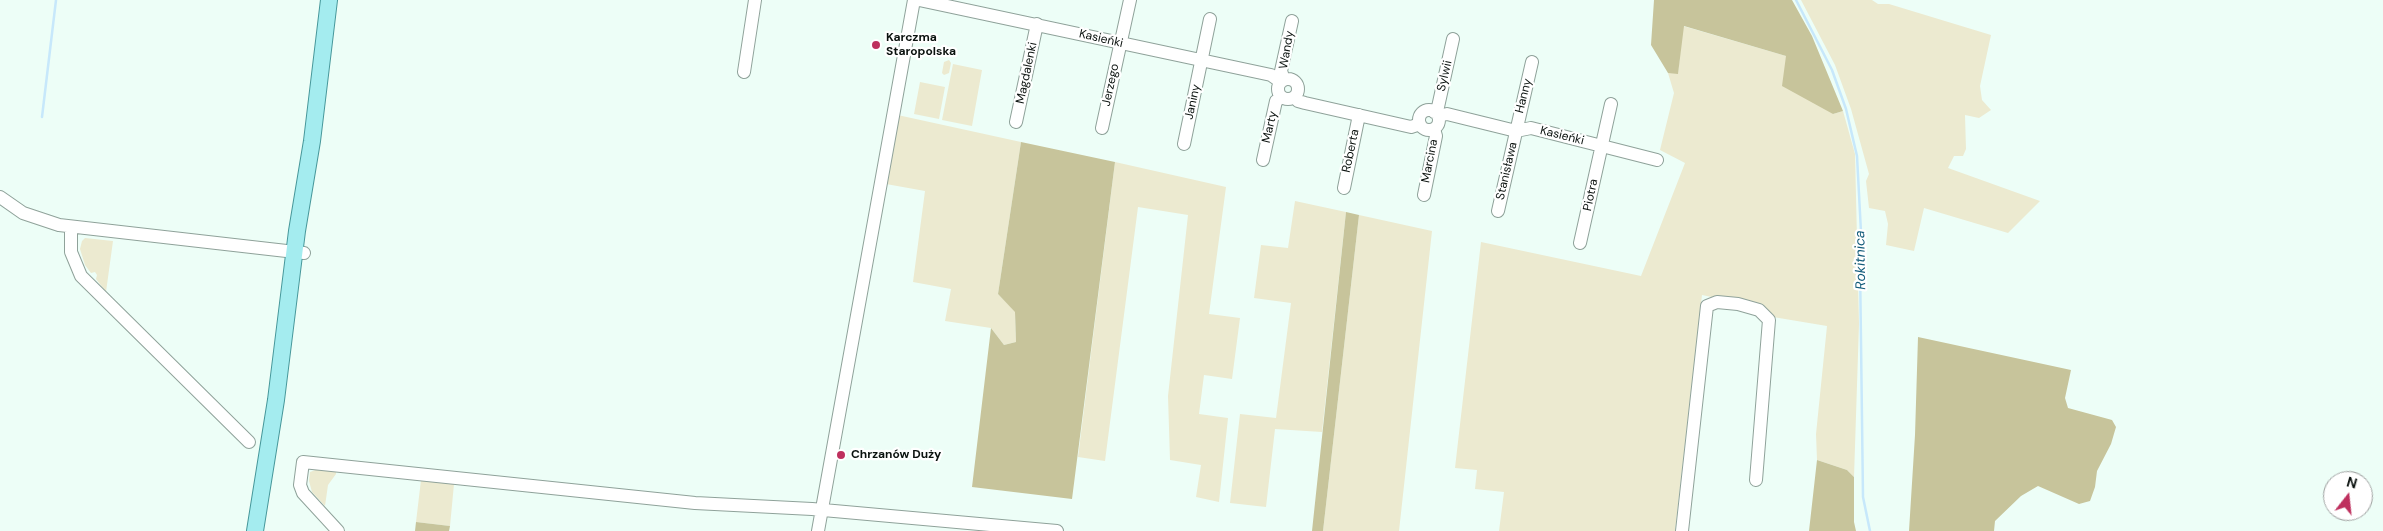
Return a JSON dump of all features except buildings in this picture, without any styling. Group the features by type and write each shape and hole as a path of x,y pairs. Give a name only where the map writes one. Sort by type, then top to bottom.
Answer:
{"main road":[{"path":"264,531 289,377 304,184 312,141 329,0"},
{"path":"254,531 299,253"}],"street":[{"path":"744,72 755,0"},
{"path":"818,531 914,0"},
{"name":"Kasieńki","path":"919,0 1271,75 1283,81"},
{"name":"Jerzego","path":"1102,128 1130,0"},
{"name":"Janiny","path":"1184,144 1210,19"},
{"name":"Wandy","path":"1283,81 1281,71 1292,21"},
{"name":"Magdalenki","path":"1016,122 1038,24"},
{"name":"Sylwii","path":"1436,114 1453,39"},
{"name":"Hanny","path":"1516,131 1532,62"},
{"path":"1283,81 1290,80 1296,83 1298,90 1288,97"},
{"path":"1288,97 1306,103 1411,126 1420,124"},
{"name":"Marty","path":"1263,160 1276,101 1288,97"},
{"name":"Piotra","path":"1580,244 1611,104"},
{"path":"1426,111 1436,114 1438,124 1434,129 1427,130 1420,124 1422,113 1426,111"},
{"name":"Kasieńki","path":"1436,114 1447,114 1516,131 1531,128 1656,160"},
{"name":"Roberta","path":"1344,188 1359,115"},
{"name":"Marcina","path":"1424,194 1436,136 1434,129"},
{"name":"Stanisława","path":"1498,211 1516,131"},
{"path":"0,197 34,218 71,227 299,253"},
{"path":"71,227 71,252 81,276 249,442"},
{"path":"1682,531 1707,306 1717,302 1738,304 1759,310 1769,320 1756,480"},
{"path":"338,531 303,493 300,485 303,462 695,503 822,510 1058,531"}],"shaded area":[{"path":"1654,0 1792,0 1812,36 1843,111 1833,114 1782,86 1786,56 1684,26 1678,74 1668,73 1651,45"},
{"path":"1801,0 1872,0 1878,4 1889,4 1991,35 1980,86 1982,100 1991,110 1979,118 1965,115 1966,149 1963,156 1954,156 1948,168 2040,201 2008,233 1924,208 1914,251 1886,245 1888,224 1885,211 1869,208 1866,181 1869,174 1851,109 1835,65"},
{"path":"1683,26 1786,56 1833,114 1843,111 1855,154 1859,324 1854,477 1847,470 1817,460 1816,434 1827,326 1773,317 1731,301 1702,295 1675,531 1499,531 1504,492 1475,489 1477,470 1455,468 1481,242 1641,276 1685,163 1660,150 1674,93 1668,73 1678,73"},
{"path":"949,60 951,63 949,73 944,75 942,73 944,62"},
{"path":"953,64 982,70 972,126 942,120"},
{"path":"920,82 945,87 939,119 914,114"},
{"path":"893,114 1021,142 998,294 1015,311 1016,342 1004,345 991,328 945,321 951,289 913,282 925,191 886,184"},
{"path":"1021,142 1115,162 1072,499 972,487 991,328 1004,345 1016,342 1015,312 998,294"},
{"path":"1115,162 1226,187 1209,314 1240,318 1232,379 1204,375 1199,414 1228,418 1219,502 1196,497 1201,465 1170,460 1168,396 1188,215 1138,207 1105,461 1078,457"},
{"path":"1295,201 1346,212 1322,432 1275,429 1266,507 1230,503 1240,414 1276,418 1291,303 1254,298 1261,245 1288,248"},
{"path":"1346,212 1359,215 1323,531 1312,531"},
{"path":"1359,215 1432,231 1399,531 1323,531"},
{"path":"85,238 113,241 106,292 96,279 97,275 95,272 91,273 85,265 80,249"},
{"path":"1918,337 2071,370 2065,398 2068,408 2112,420 2116,427 2111,444 2097,471 2095,487 2090,501 2079,504 2038,486 2021,496 1995,521 1994,531 1909,531 1915,435"},
{"path":"1817,460 1847,470 1854,477 1854,522 1856,531 1809,531"},
{"path":"318,469 336,471 328,485 325,506 312,492 309,481 310,472"},
{"path":"421,480 454,484 450,526 416,522"},
{"path":"416,522 450,526 449,531 415,531"}],"waterway":[{"path":"42,117 56,0"},
{"name":"Rokitnica","path":"1796,0 1832,70 1846,109 1857,156 1861,232 1863,497 1870,531"}],"place":[{"name":"Karczma Staropolska","path":"876,45"},
{"name":"Chrzanów Duży","path":"841,455"}]}
